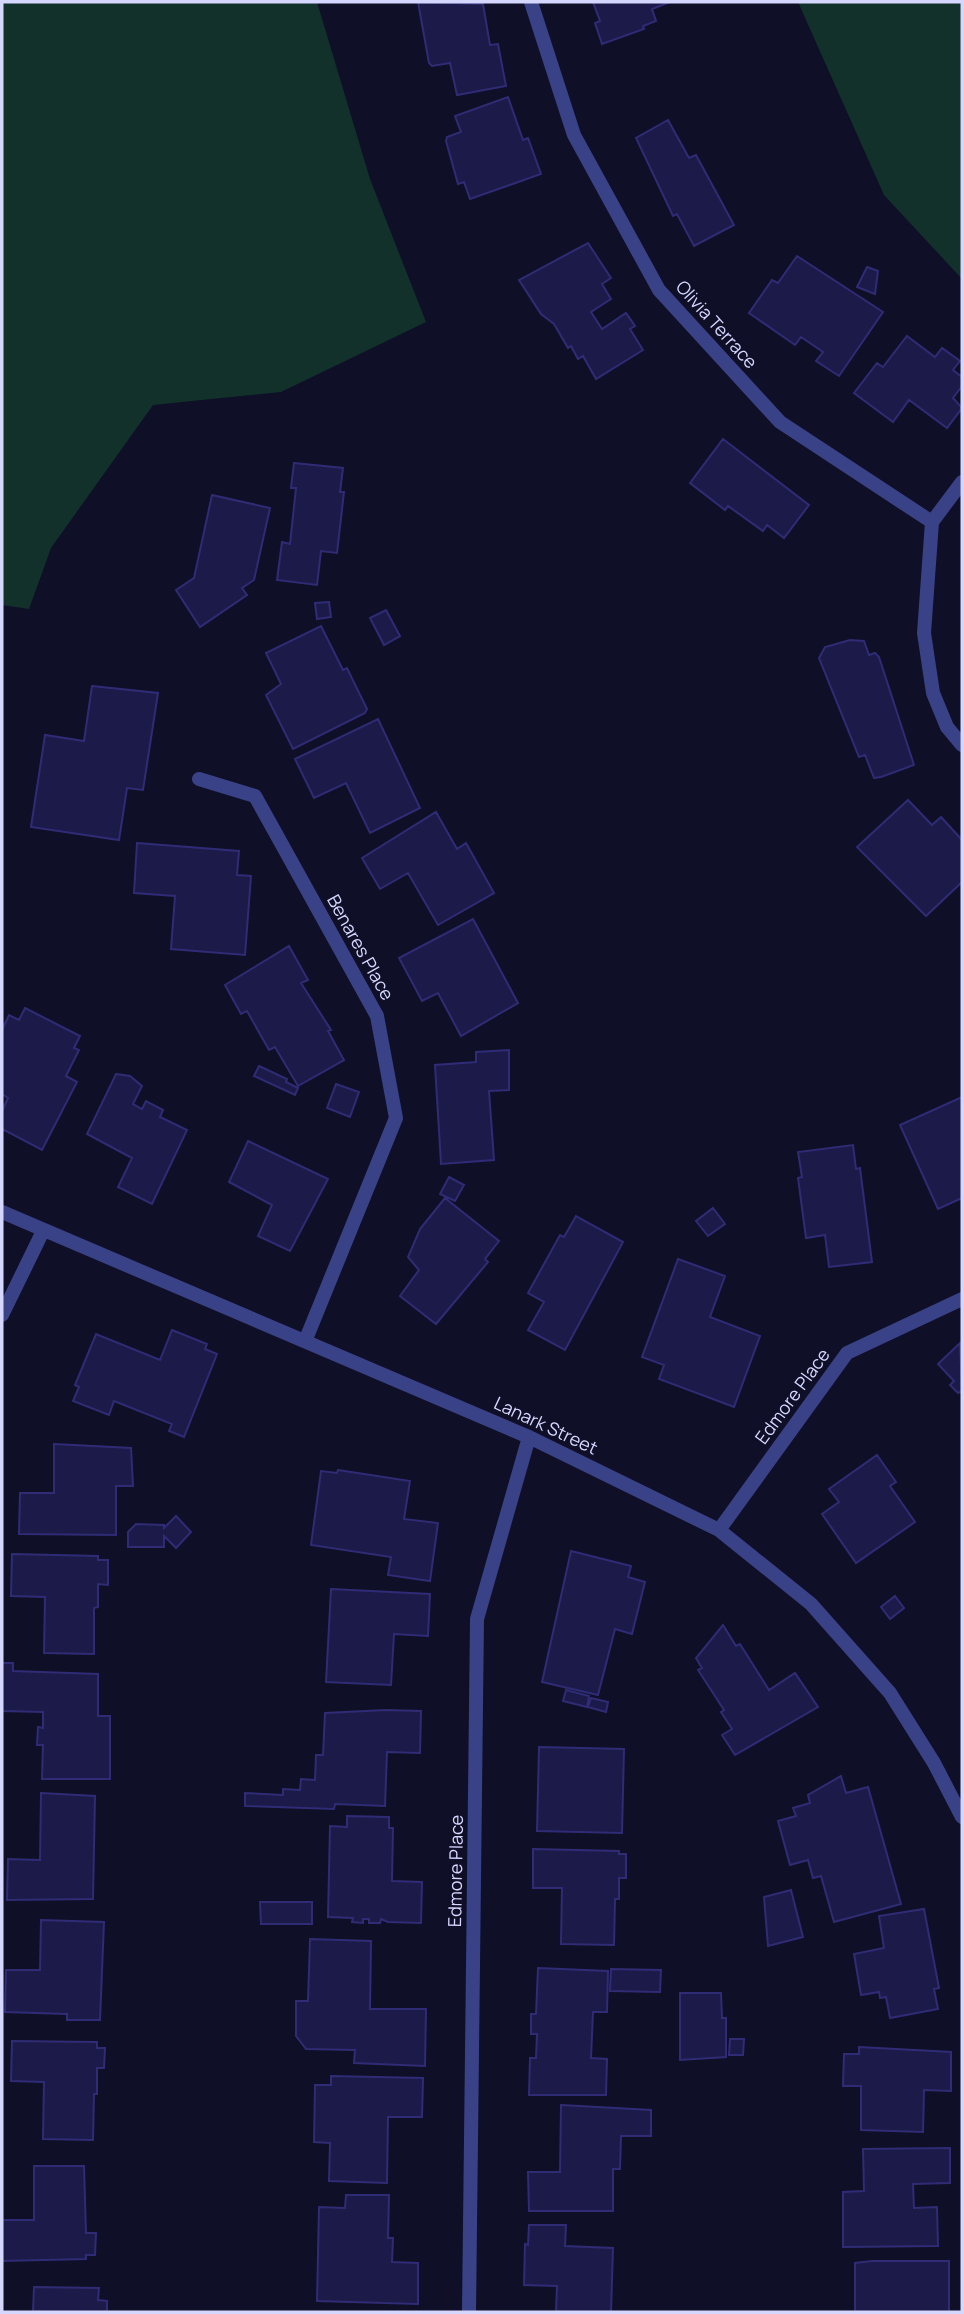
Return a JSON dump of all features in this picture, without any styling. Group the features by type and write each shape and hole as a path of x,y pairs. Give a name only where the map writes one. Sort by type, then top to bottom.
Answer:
{"street":[{"name":"Olivia Terrace","path":"531,2 574,135 659,290 780,422 932,522"},
{"path":"962,482 932,522 924,633 933,693 947,727 962,745"},
{"name":"Benares Place","path":"199,779 256,796 377,1016 396,1118 306,1339"},
{"name":"Lanark Street","path":"2,1212 306,1339 529,1437 719,1531 811,1604 890,1693 934,1763 962,1817"},
{"path":"2,1315 43,1231"},
{"name":"Edmore Place","path":"719,1531 847,1353 962,1299"},
{"name":"Edmore Place","path":"469,2312 477,1619 529,1437"}],"green space":[{"path":"2,2 317,2 370,179 426,322 281,392 153,405 51,548 29,609 2,605"},
{"path":"798,2 962,2 962,279 884,195"}],"building":[{"path":"418,2 483,4 490,45 498,44 506,86 457,95 450,63 432,66 429,63"},
{"path":"593,2 670,2 652,9 656,21 643,26 644,29 602,44 595,23 600,21"},
{"path":"508,97 523,140 528,138 541,174 470,199 464,182 458,184 447,137 461,132 455,116"},
{"path":"668,120 689,158 696,155 734,225 694,246 677,214 673,216 636,138"},
{"path":"588,243 611,278 602,284 611,299 591,312 602,329 626,313 635,326 630,329 643,350 596,379 583,356 578,359 571,346 568,348 554,324 541,314 519,280"},
{"path":"797,256 883,312 839,376 816,361 823,352 801,337 795,345 749,313 772,280 778,283"},
{"path":"867,267 878,271 875,294 857,287"},
{"path":"907,336 935,357 942,348 960,361 953,370 962,377 962,386 953,398 962,408 947,428 909,400 893,422 854,393 877,363 883,367"},
{"path":"723,439 809,505 784,538 767,525 763,531 728,506 725,510 690,483"},
{"path":"294,463 343,468 340,492 344,492 337,553 321,551 317,585 277,580 282,542 290,544 296,488 291,488"},
{"path":"212,495 270,508 254,580 242,588 247,595 200,627 176,590 194,578"},
{"path":"329,602 331,617 317,619 315,603"},
{"path":"386,610 400,636 384,645 370,618"},
{"path":"321,626 343,670 347,668 367,709 365,713 293,749 266,695 281,684 266,653"},
{"path":"850,640 864,641 869,655 875,653 879,657 914,765 881,777 874,778 865,755 859,757 819,658 825,647"},
{"path":"92,686 158,693 143,790 127,788 119,840 31,827 45,735 84,741"},
{"path":"378,719 420,808 370,833 346,783 314,798 295,759"},
{"path":"908,800 932,825 941,817 962,840 962,882 926,916 857,847"},
{"path":"436,812 457,849 466,843 494,893 438,925 408,873 380,889 362,858"},
{"path":"137,843 239,851 237,875 251,876 245,955 171,949 175,896 134,893"},
{"path":"473,919 518,1003 461,1036 438,993 422,1001 399,958"},
{"path":"289,946 308,980 301,983 331,1030 328,1031 344,1060 298,1086 275,1047 269,1050 247,1011 241,1014 225,985"},
{"path":"25,1008 80,1036 74,1048 79,1050 66,1076 77,1082 42,1150 2,1129 2,1111 8,1098 2,1094 2,1030 9,1015 19,1020"},
{"path":"509,1050 509,1090 489,1091 494,1160 441,1164 435,1065 476,1062 476,1052"},
{"path":"259,1066 287,1079 286,1082 298,1088 295,1095 254,1076"},
{"path":"116,1074 130,1076 142,1086 133,1104 142,1109 146,1101 163,1110 160,1117 187,1130 152,1204 118,1187 132,1158 87,1134"},
{"path":"336,1084 359,1092 350,1117 327,1108"},
{"path":"962,1097 962,1198 938,1209 900,1125"},
{"path":"248,1141 328,1179 290,1251 258,1236 272,1205 229,1182"},
{"path":"853,1145 856,1169 860,1168 872,1262 829,1267 825,1235 806,1238 798,1178 802,1177 798,1152"},
{"path":"449,1177 464,1185 455,1201 440,1194"},
{"path":"445,1198 499,1241 485,1259 488,1262 436,1324 400,1296 419,1270 408,1257 420,1229"},
{"path":"713,1208 725,1224 708,1236 696,1221"},
{"path":"576,1216 623,1242 565,1350 528,1330 544,1302 528,1293 560,1235 564,1237"},
{"path":"678,1259 725,1276 710,1317 760,1336 734,1407 659,1379 664,1365 642,1357"},
{"path":"172,1330 207,1344 205,1349 217,1354 184,1437 169,1431 172,1424 114,1401 109,1415 73,1401 79,1387 75,1385 96,1334 160,1360"},
{"path":"960,1343 962,1391 958,1393 950,1385 954,1381 938,1364"},
{"path":"54,1444 131,1448 133,1486 116,1486 116,1535 19,1534 20,1493 54,1493"},
{"path":"877,1455 896,1482 890,1486 915,1522 856,1563 822,1514 839,1502 829,1489"},
{"path":"338,1470 410,1481 404,1519 438,1523 430,1581 388,1575 391,1557 311,1545 321,1471 337,1473"},
{"path":"176,1516 191,1532 176,1548 164,1536 164,1547 128,1547 128,1532 136,1524 164,1525 164,1528"},
{"path":"571,1551 631,1566 628,1577 645,1582 632,1634 615,1629 598,1695 542,1682"},
{"path":"12,1554 98,1556 98,1560 108,1560 108,1585 98,1584 98,1607 94,1608 94,1654 44,1653 45,1597 11,1596"},
{"path":"331,1589 430,1594 428,1636 394,1634 391,1685 326,1682"},
{"path":"895,1596 904,1608 890,1619 881,1607"},
{"path":"723,1625 736,1646 740,1644 769,1690 795,1673 818,1707 735,1755 722,1735 732,1729 721,1712 724,1710 698,1670 702,1668 696,1658"},
{"path":"2,1663 13,1663 13,1671 98,1674 98,1716 110,1716 110,1779 42,1779 43,1745 37,1745 38,1727 43,1728 43,1712 2,1711"},
{"path":"566,1690 589,1696 587,1707 563,1701"},
{"path":"591,1698 608,1702 606,1712 588,1707"},
{"path":"421,1711 420,1753 387,1752 385,1806 335,1804 334,1809 245,1806 245,1793 283,1795 283,1789 300,1790 301,1779 315,1780 316,1755 323,1755 325,1713"},
{"path":"539,1747 624,1749 622,1833 537,1831"},
{"path":"841,1776 846,1793 868,1787 901,1904 834,1922 821,1876 813,1878 808,1860 790,1865 778,1821 796,1816 793,1808 810,1803 808,1795"},
{"path":"41,1793 95,1796 93,1899 7,1900 8,1859 40,1860"},
{"path":"347,1816 389,1817 389,1828 393,1828 392,1881 422,1882 421,1923 388,1922 381,1919 380,1923 369,1923 369,1919 363,1919 363,1923 352,1922 353,1918 328,1917 330,1826 347,1827"},
{"path":"533,1849 619,1851 619,1854 626,1854 626,1878 619,1878 619,1899 615,1899 614,1945 561,1944 562,1888 533,1888"},
{"path":"791,1890 803,1937 768,1946 764,1897"},
{"path":"260,1902 312,1902 312,1924 261,1924"},
{"path":"924,1909 939,1988 934,1989 938,2009 890,2018 886,1997 880,1998 879,1992 861,1995 854,1954 884,1948 879,1916"},
{"path":"41,1920 104,1922 100,2020 67,2020 67,2014 5,2012 6,1970 40,1970"},
{"path":"310,1939 371,1941 370,2009 426,2009 425,2066 354,2063 355,2050 306,2049 296,2036 296,2001 308,2001"},
{"path":"538,1968 608,1971 607,2012 593,2012 591,2058 607,2059 606,2095 529,2095 530,2058 536,2058 537,2034 531,2034 531,2014 536,2014"},
{"path":"611,1969 661,1970 660,1992 610,1991"},
{"path":"680,1993 721,1993 722,2018 726,2018 726,2057 680,2060"},
{"path":"730,2039 744,2039 743,2055 729,2055"},
{"path":"12,2041 97,2042 97,2048 105,2048 104,2068 97,2068 93,2140 43,2139 44,2082 11,2081"},
{"path":"859,2047 951,2052 951,2091 924,2090 923,2132 861,2130 861,2086 843,2086 844,2054 859,2054"},
{"path":"331,2076 423,2078 422,2117 388,2117 387,2183 329,2181 330,2143 314,2142 315,2085 331,2085"},
{"path":"561,2105 651,2110 651,2136 621,2136 620,2169 613,2169 613,2211 529,2211 528,2172 560,2172"},
{"path":"950,2148 950,2183 913,2184 914,2208 937,2207 938,2246 843,2247 843,2192 864,2191 863,2149"},
{"path":"34,2166 84,2166 86,2233 96,2233 95,2255 86,2255 86,2259 2,2261 2,2220 34,2220"},
{"path":"346,2195 389,2195 388,2238 393,2238 392,2262 418,2263 418,2304 317,2301 319,2207 345,2208"},
{"path":"529,2225 566,2225 565,2246 613,2248 611,2312 556,2312 557,2286 524,2285 525,2244 528,2245"},
{"path":"949,2261 949,2312 855,2312 855,2263"},
{"path":"34,2287 99,2288 98,2300 107,2301 107,2312 33,2312"}]}
